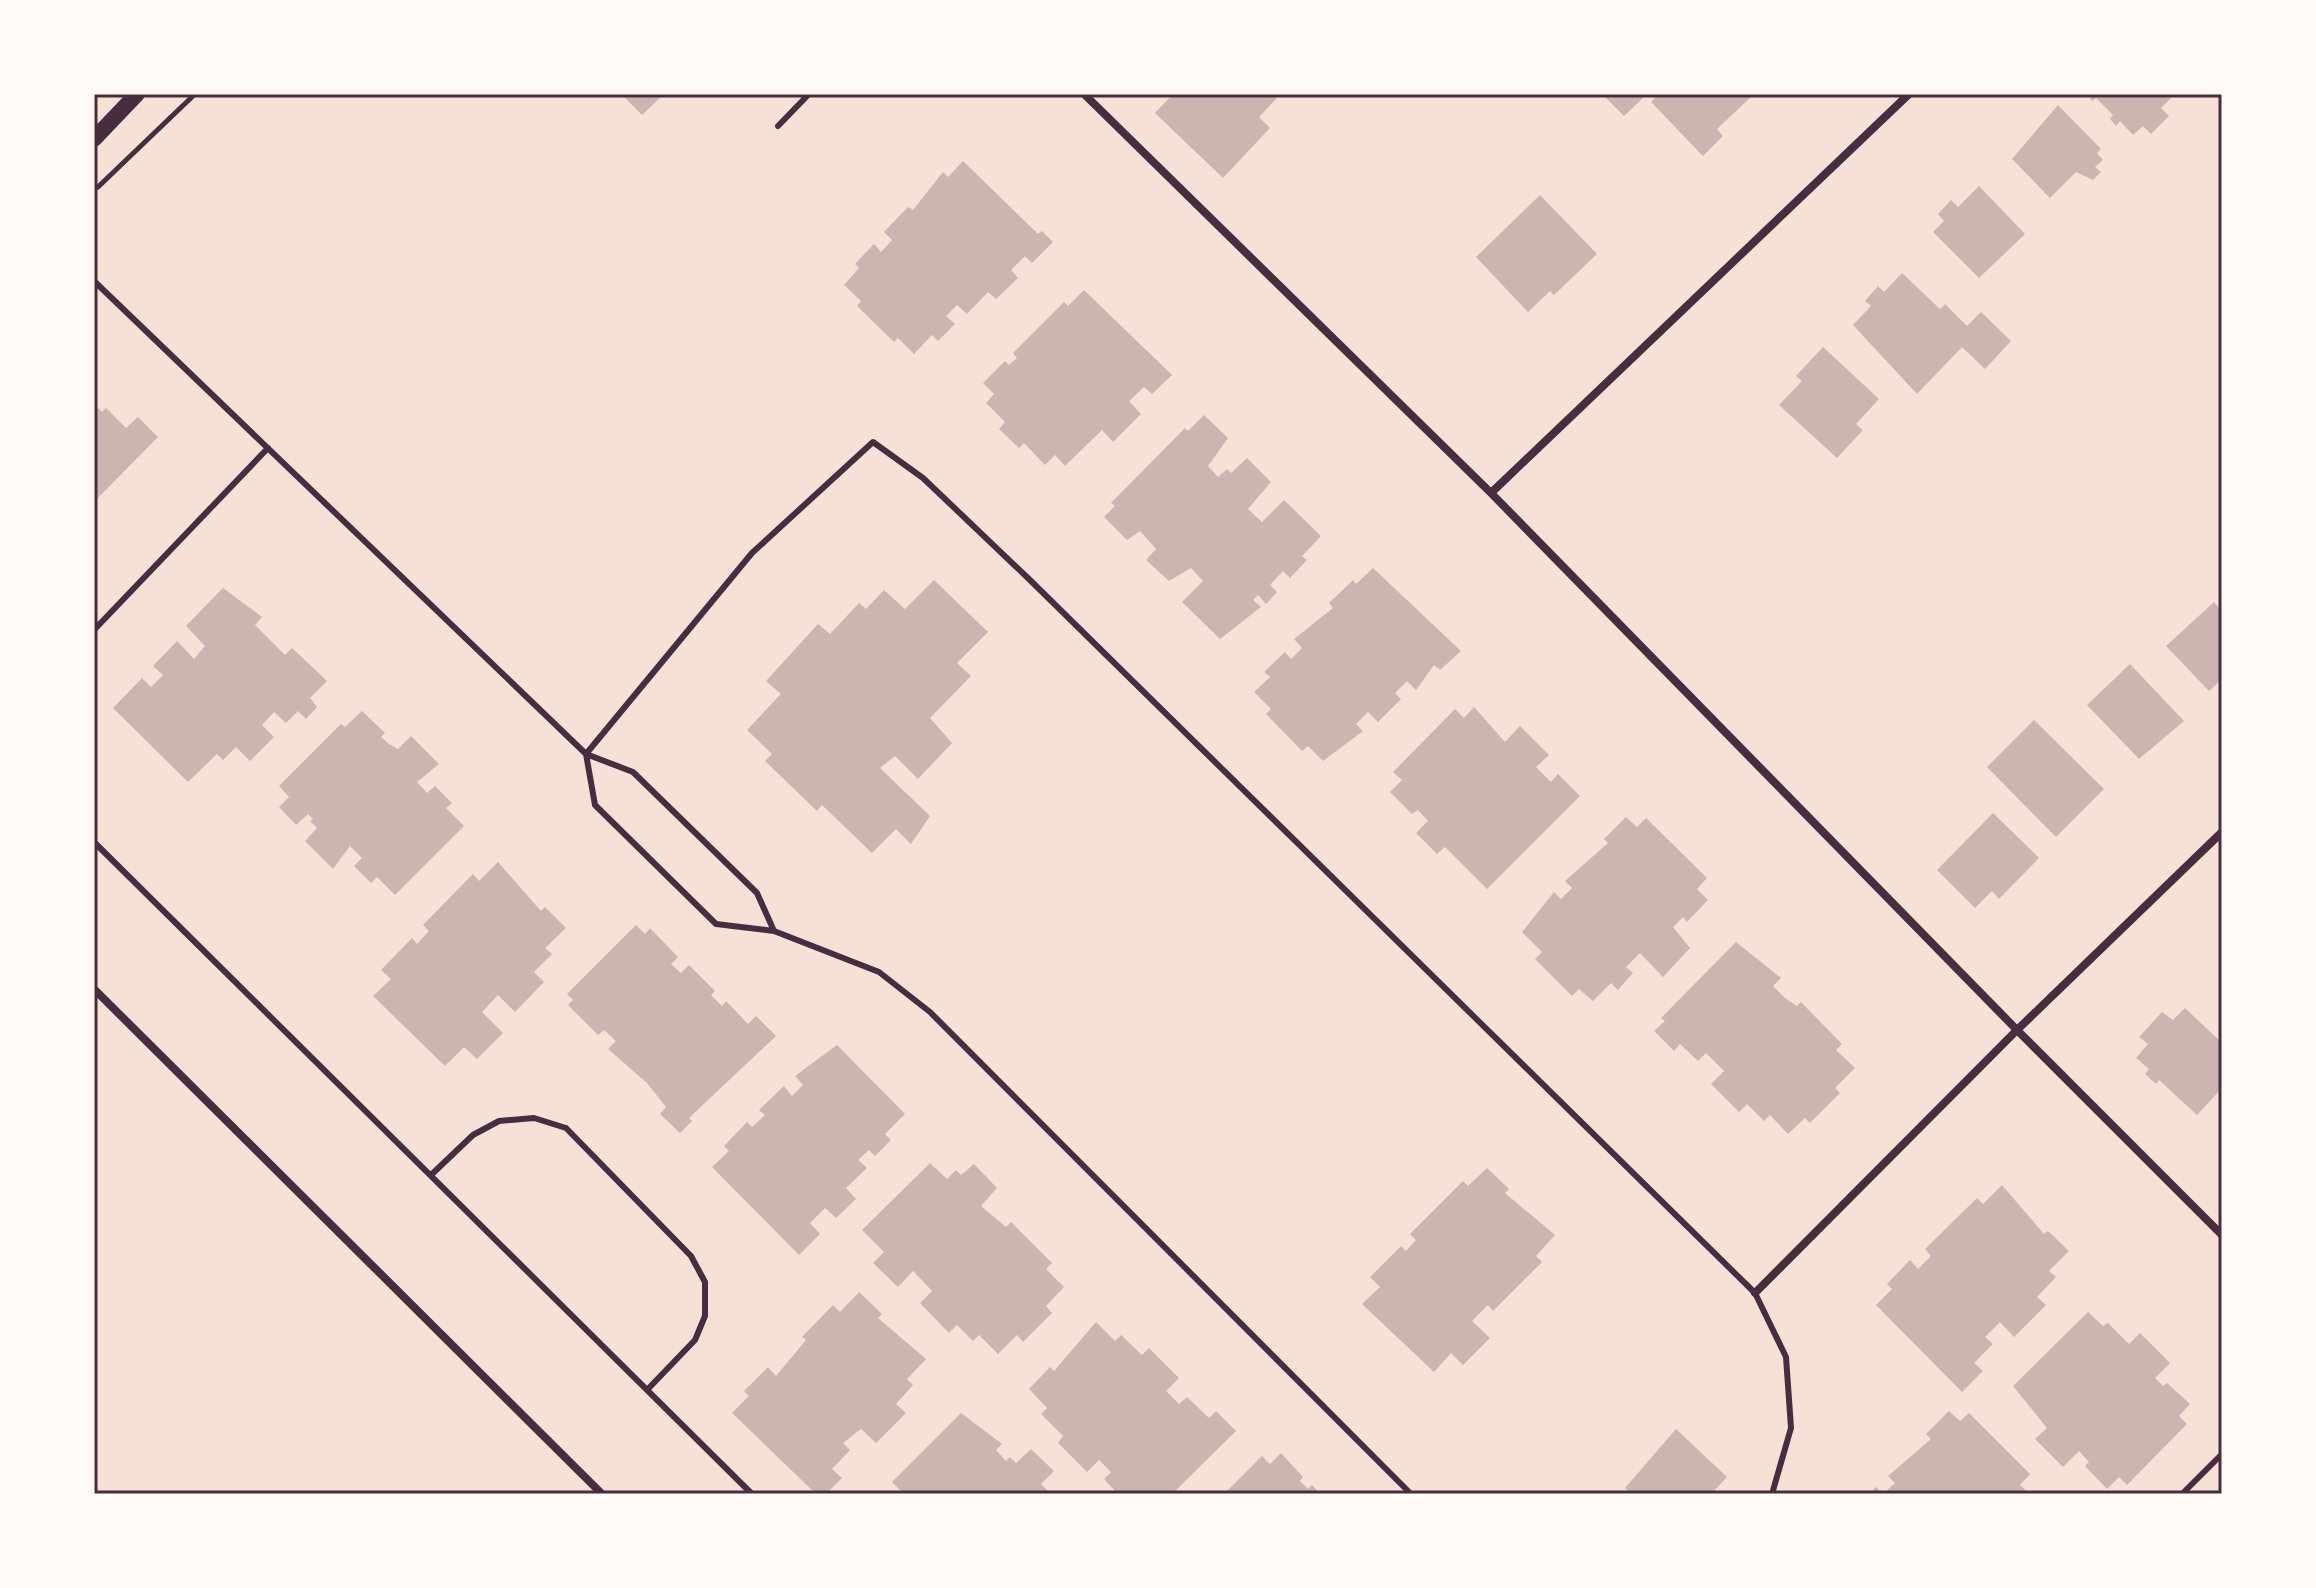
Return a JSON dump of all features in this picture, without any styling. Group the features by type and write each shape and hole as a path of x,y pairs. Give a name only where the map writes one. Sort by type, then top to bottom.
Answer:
{"main road":[{"path":"94,139 137,94"}],"street":[{"path":"1084,94 1491,493 2222,1235"},
{"path":"1491,493 1909,94"},
{"path":"1755,1293 2017,1030 2222,832"},
{"path":"94,989 602,1494"}],"lane":[{"path":"778,126 809,94"},
{"path":"94,281 586,754 633,772 757,893 774,931"},
{"path":"1411,1494 930,1012 879,972 774,931 716,924 595,805 586,754 752,553 873,442 923,478 1031,581 1755,1293 1786,1357 1791,1428 1772,1494"},
{"path":"94,630 268,448"},
{"path":"94,842 752,1494"},
{"path":"431,1175 473,1135 499,1121 534,1118 566,1128 691,1256 705,1282 705,1316 695,1340 647,1390"},
{"path":"2182,1494 2222,1454"}],"path":[{"path":"94,188 195,94"}],"building":[{"path":"621,94 664,94 642,115"},
{"path":"1173,94 1274,94 1277,98 1259,117 1270,128 1223,178 1155,113"},
{"path":"1602,94 1647,94 1624,116"},
{"path":"1659,94 1752,96 1717,129 1723,136 1703,156 1651,102"},
{"path":"2088,94 2175,94 2161,108 2169,116 2151,134 2143,126 2133,135 2120,121 2116,126 2110,119 2113,115 2096,98 2092,101"},
{"path":"2058,105 2101,149 2097,153 2103,160 2095,167 2101,172 2093,180 2076,172 2050,198 2012,159"},
{"path":"963,161 1038,234 1042,231 1053,242 1032,263 1025,256 1011,270 1018,278 996,299 988,292 967,314 957,305 946,316 955,324 938,341 932,335 914,354 898,338 894,342 857,306 861,301 844,285 859,268 855,264 874,244 881,252 892,240 884,232 908,207 913,210 943,172 948,177"},
{"path":"1979,186 2025,234 1979,278 1933,232 1944,221 1938,214 1951,200 1958,207"},
{"path":"1540,195 1597,254 1554,295 1550,291 1528,312 1476,257"},
{"path":"1902,273 1940,309 1945,304 1967,326 1981,312 2011,341 1985,369 1962,347 1917,394 1853,325 1871,306 1865,301 1878,286 1884,292"},
{"path":"1084,290 1172,375 1152,394 1144,387 1129,401 1141,414 1113,442 1102,430 1065,466 1055,455 1045,465 1024,443 1019,448 999,429 1005,422 986,403 994,394 983,383 1005,361 1009,365 1017,358 1013,353 1064,302 1068,306"},
{"path":"1823,347 1879,399 1856,424 1863,430 1837,458 1779,405 1802,381 1796,376"},
{"path":"94,404 102,412 106,408 126,428 138,417 158,437 94,502"},
{"path":"1204,415 1228,438 1208,466 1218,477 1227,469 1231,473 1247,458 1271,482 1248,509 1262,522 1284,500 1321,536 1302,556 1307,560 1290,578 1283,571 1270,585 1277,592 1266,604 1258,595 1253,600 1261,607 1220,639 1182,602 1203,581 1191,568 1169,581 1146,560 1156,549 1140,531 1127,540 1104,517 1115,506 1111,503 1185,428 1188,431"},
{"path":"1373,568 1461,651 1440,670 1434,665 1416,690 1407,681 1395,693 1401,699 1378,722 1368,712 1356,724 1363,731 1323,761 1308,746 1302,751 1266,714 1271,709 1254,692 1270,677 1264,672 1285,652 1291,659 1302,648 1294,639 1333,608 1329,603 1353,580 1356,584"},
{"path":"934,580 988,632 957,663 971,676 930,718 952,743 918,779 895,756 880,768 930,816 911,844 896,829 872,853 822,805 817,811 765,761 772,754 747,730 781,694 766,681 818,624 830,634 859,603 866,609 884,590 905,609"},
{"path":"223,588 262,617 255,625 285,655 292,648 327,681 310,698 317,707 306,719 298,711 286,723 274,712 262,725 274,737 250,761 236,747 223,760 217,754 188,782 113,708 142,678 151,687 163,675 153,666 177,641 194,659 205,646 186,626"},
{"path":"2214,602 2222,611 2222,679 2209,691 2166,646"},
{"path":"2130,664 2184,721 2139,759 2087,705"},
{"path":"1474,707 1505,742 1520,726 1549,755 1536,767 1551,782 1558,774 1580,796 1487,889 1445,847 1437,854 1416,833 1428,821 1418,810 1412,814 1390,792 1402,780 1393,772 1455,709 1464,718"},
{"path":"362,711 385,733 381,737 389,744 398,749 411,736 439,764 417,782 427,793 435,786 452,803 446,808 464,826 395,895 377,877 371,883 354,866 362,858 350,846 333,869 305,841 317,828 310,821 313,819 308,814 296,825 279,807 289,797 279,786 341,724 345,727"},
{"path":"2034,720 2104,789 2056,837 1987,767"},
{"path":"1993,813 2039,858 1999,899 1992,891 1975,908 1937,870"},
{"path":"1626,817 1637,827 1646,818 1707,878 1697,889 1708,900 1687,922 1683,917 1673,927 1690,948 1663,977 1640,953 1626,967 1633,973 1618,990 1611,983 1593,1001 1579,989 1572,996 1535,959 1542,952 1522,932 1554,892 1561,899 1572,888 1565,881 1608,843 1604,839"},
{"path":"498,862 541,911 545,907 566,928 545,948 552,954 534,972 544,982 515,1012 498,995 482,1012 503,1033 477,1059 464,1047 445,1066 373,996 391,979 381,970 412,938 417,944 429,931 423,925 473,874 479,881"},
{"path":"636,925 645,934 650,928 678,957 671,964 681,973 689,965 715,991 711,995 722,1006 726,1001 748,1024 756,1016 776,1036 689,1118 692,1121 680,1133 660,1114 666,1107 647,1083 608,1049 616,1041 604,1030 598,1035 568,1005 573,1000 567,994"},
{"path":"1736,942 1781,978 1773,986 1797,1006 1801,1002 1842,1044 1836,1050 1855,1068 1835,1088 1840,1093 1810,1123 1805,1118 1788,1134 1770,1115 1764,1121 1747,1104 1739,1112 1711,1084 1724,1071 1706,1053 1698,1061 1680,1044 1674,1051 1654,1031 1665,1021 1661,1018"},
{"path":"2185,1008 2222,1043 2222,1088 2197,1115 2159,1080 2156,1084 2145,1074 2149,1069 2136,1058 2148,1044 2139,1037 2162,1012 2173,1020"},
{"path":"837,1045 905,1114 885,1134 891,1140 875,1156 869,1150 858,1160 867,1168 846,1188 856,1199 836,1218 825,1208 810,1223 820,1234 799,1255 712,1167 729,1151 724,1146 747,1122 752,1127 765,1115 759,1110 784,1086 792,1096 803,1085 795,1076"},
{"path":"930,1163 947,1179 956,1170 961,1175 974,1164 997,1188 981,1206 1006,1227 1011,1222 1052,1263 1046,1269 1064,1287 1046,1306 1052,1313 1023,1342 1017,1335 998,1354 979,1335 973,1341 957,1325 949,1333 920,1303 932,1291 913,1271 898,1287 873,1263 884,1252 862,1230"},
{"path":"1487,1168 1509,1189 1505,1193 1555,1235 1536,1256 1542,1262 1493,1311 1488,1305 1472,1321 1490,1338 1463,1365 1451,1353 1434,1372 1362,1304 1380,1287 1370,1277 1401,1246 1406,1251 1416,1240 1410,1234 1463,1181 1468,1186"},
{"path":"2002,1185 2044,1234 2048,1231 2069,1251 2049,1271 2056,1277 2037,1297 2046,1305 2014,1337 2000,1322 1985,1337 1993,1344 1974,1363 1983,1371 1962,1392 1876,1305 1892,1289 1887,1284 1910,1260 1918,1269 1931,1256 1925,1249 1977,1198 1983,1204"},
{"path":"859,1292 882,1314 878,1318 926,1359 907,1379 913,1385 896,1404 906,1413 876,1443 861,1429 843,1443 850,1450 832,1469 842,1478 826,1494 816,1494 732,1413 749,1396 744,1391 768,1367 776,1376 806,1340 802,1337 833,1305 840,1312"},
{"path":"2088,1312 2103,1326 2108,1323 2129,1344 2140,1333 2170,1363 2155,1378 2163,1386 2167,1383 2190,1404 2179,1416 2187,1424 2127,1485 2119,1477 2107,1489 2085,1466 2089,1462 2079,1451 2063,1467 2035,1439 2047,1428 2013,1386"},
{"path":"1096,1322 1115,1341 1121,1335 1142,1355 1149,1348 1179,1378 1166,1391 1179,1404 1187,1397 1209,1418 1216,1411 1236,1431 1172,1494 1118,1494 1104,1479 1111,1472 1099,1460 1087,1472 1058,1443 1063,1436 1041,1414 1047,1408 1029,1389 1050,1367 1054,1371"},
{"path":"1949,1411 1960,1421 1969,1413 2030,1474 2020,1485 2029,1494 1883,1494 1895,1483 1888,1476 1931,1439 1926,1434"},
{"path":"961,1413 1002,1444 996,1450 1006,1461 1010,1457 1016,1463 1031,1449 1054,1471 1041,1484 1051,1494 904,1494 892,1482"},
{"path":"1676,1429 1727,1477 1711,1494 1632,1494 1625,1488"},
{"path":"1281,1453 1303,1477 1300,1481 1308,1489 1312,1485 1320,1494 1224,1494 1262,1456 1270,1464"},
{"path":"1876,1487 1883,1494 1869,1494"}]}
